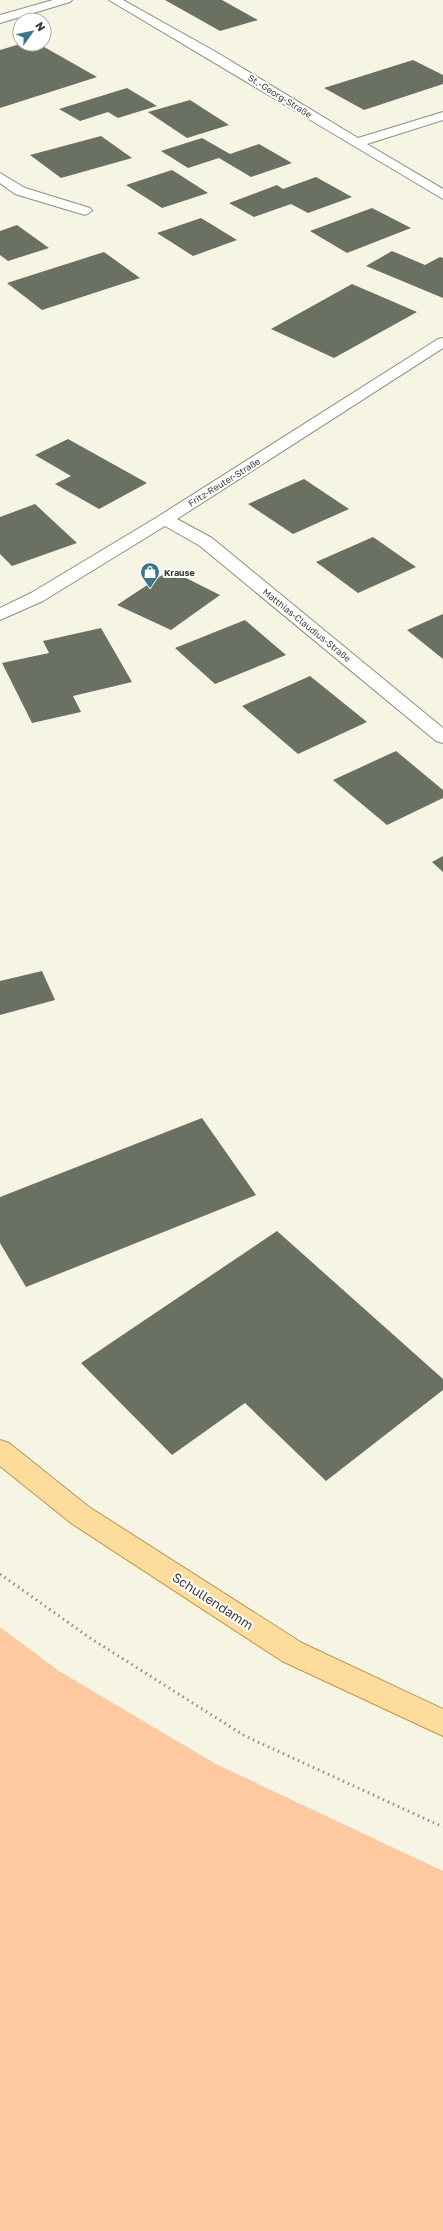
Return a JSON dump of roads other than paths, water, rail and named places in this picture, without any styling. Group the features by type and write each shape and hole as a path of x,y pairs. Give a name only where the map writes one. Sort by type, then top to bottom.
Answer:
{"main road":[{"name":"Schullendamm","path":"0,1451 80,1515 292,1652 443,1723"}],"street":[{"path":"0,19 66,0"},
{"name":"St.-Georg-Straße","path":"115,0 212,55 443,195"},
{"path":"356,143 443,116"},
{"path":"0,177 20,191 85,211"},
{"name":"Fritz-Reuter-Straße","path":"0,615 37,597 165,520 443,342"},
{"name":"Matthias-Claudius-Straße","path":"165,520 206,542 443,737"}],"place":[{"name":"Krause","path":"150,589"}]}
